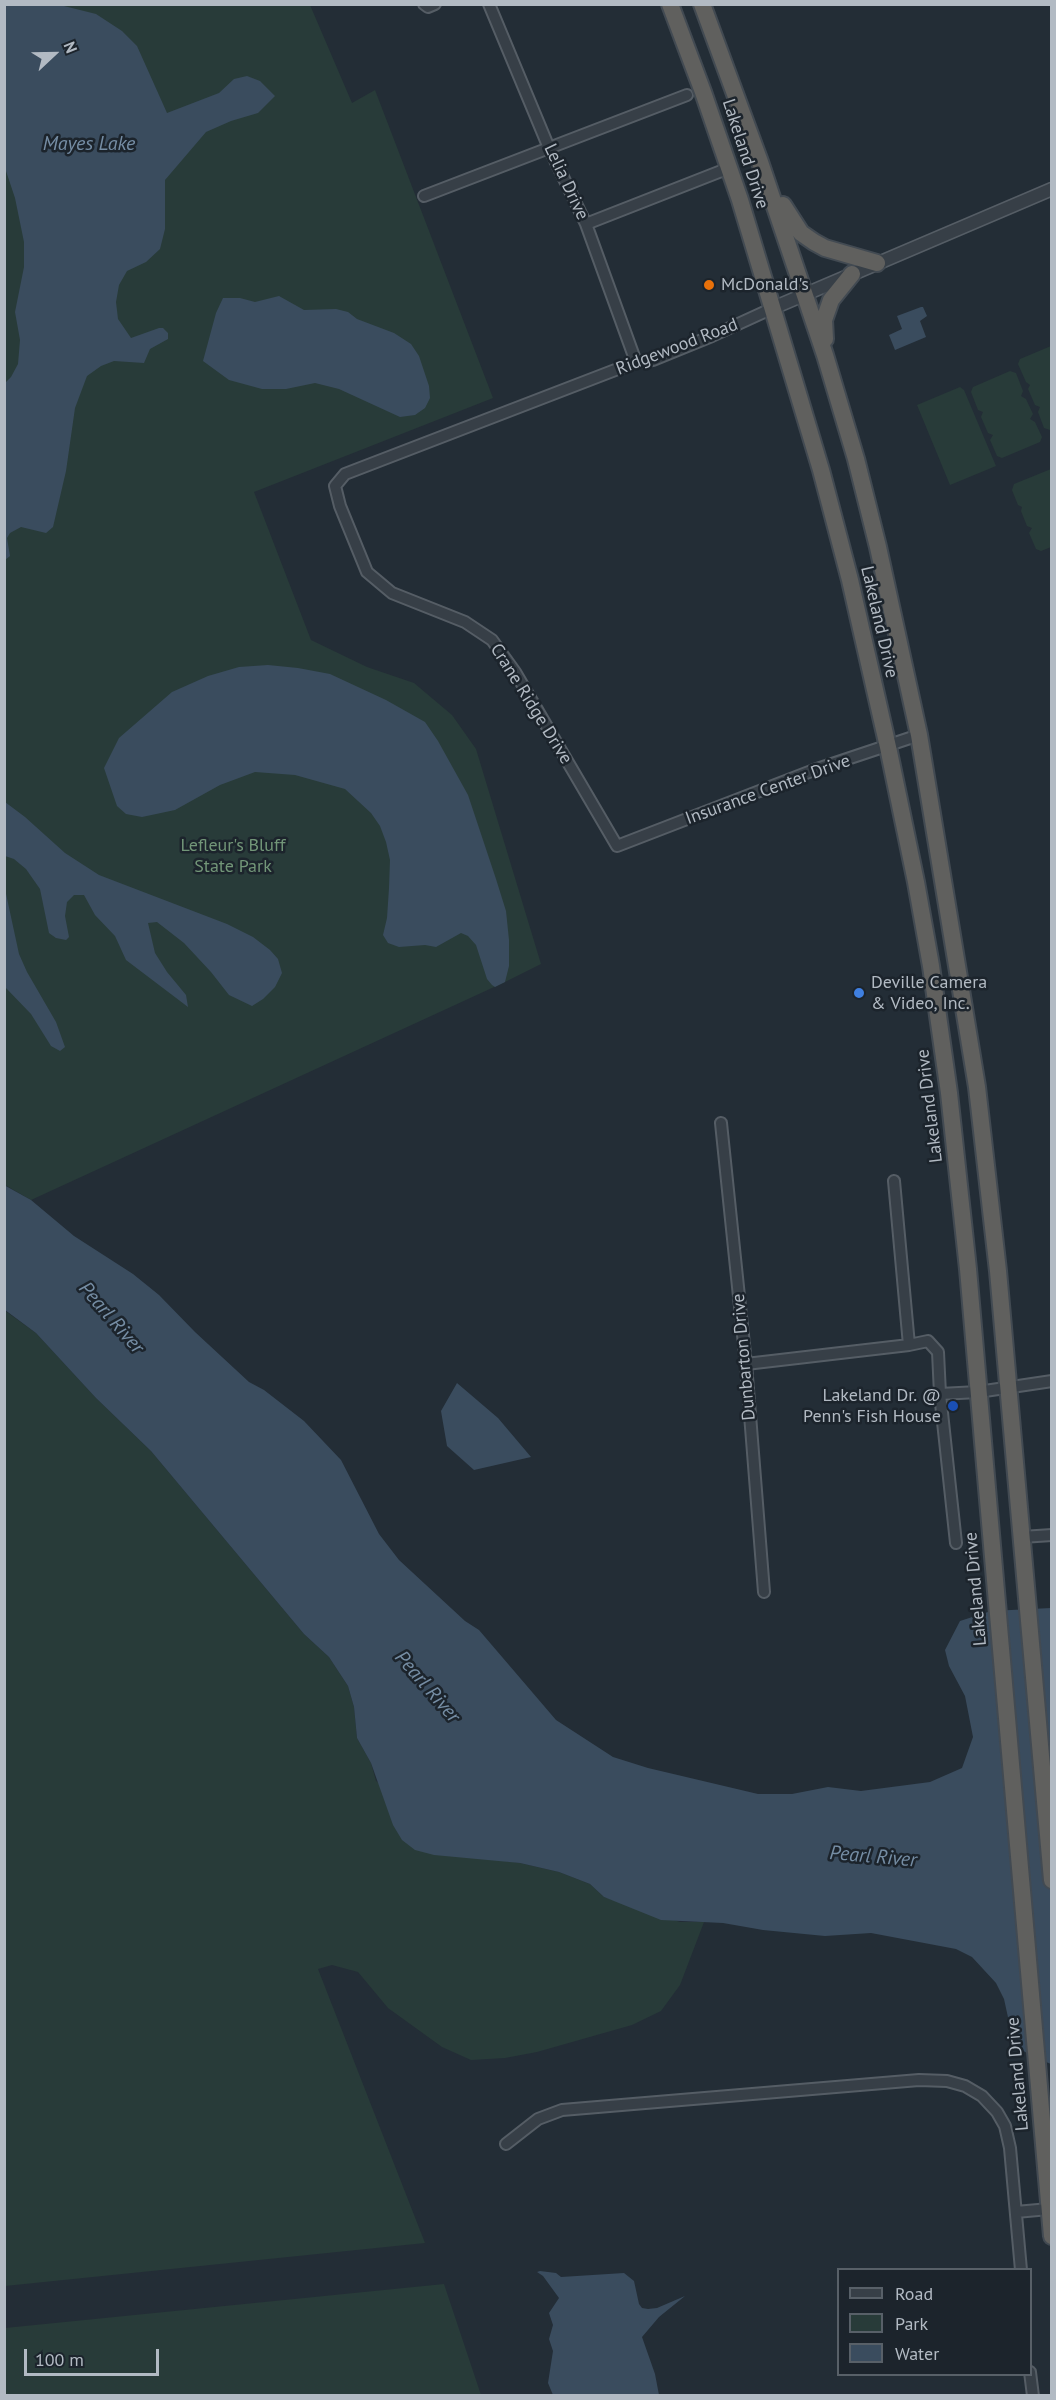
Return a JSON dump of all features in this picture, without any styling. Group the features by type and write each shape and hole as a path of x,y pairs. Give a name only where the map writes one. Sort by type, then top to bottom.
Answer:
{"highway":[{"name":"Lakeland Drive","path":"670,4 729,168 821,470 850,580 916,882 949,1093 968,1269 1052,2236"},
{"name":"Lakeland Drive","path":"702,4 805,293 856,459 878,547 919,735 977,1087 999,1271 1052,1880"},
{"path":"760,162 789,218 801,233 825,248 877,263"},
{"path":"825,355 824,320 827,310 831,300 852,274"}],"street":[{"path":"424,4 428,7 435,4"},
{"name":"Lelia Drive","path":"489,4 549,148 586,224 636,362"},
{"path":"424,196 687,94"},
{"path":"586,224 729,168"},
{"name":"Ridgewood Road","path":"335,486 345,474 636,362 663,356 805,293 1052,189"},
{"name":"Crane Ridge Drive","path":"335,486 339,506 367,572 392,592 465,622 492,640 515,672 617,846"},
{"name":"Insurance Center Drive","path":"617,846 814,770 919,735"},
{"name":"Dunbarton Drive","path":"721,1123 746,1364 764,1592"},
{"path":"894,1181 909,1345"},
{"path":"746,1364 928,1341 938,1352 940,1394 956,1543"},
{"path":"940,1394 978,1392 1052,1381"},
{"path":"1022,1537 1052,1535"},
{"path":"506,2145 538,2119 562,2109 941,2080 965,2086 982,2096 1001,2119 1010,2148 1021,2268"},
{"path":"1016,2212 1049,2209"},
{"path":"1030,2376 1033,2396"}],"green space":[{"name":"Lefleur's Bluff State Park","path":"5,5 310,5 352,103 375,90 493,398 254,492 311,640 367,667 414,683 452,715 476,749 541,964 31,1200 5,1185"},
{"path":"1051,346 1052,429 1050,430 1044,428 1038,412 1040,407 1035,405 1028,389 1030,385 1026,382 1018,364 1020,359"},
{"path":"1010,371 1016,373 1023,391 1021,396 1026,399 1033,414 1030,419 1035,422 1042,437 1040,442 1002,458 997,456 990,440 993,435 988,433 981,417 983,412 978,410 971,392 973,387"},
{"path":"960,387 964,390 996,466 950,485 917,405"},
{"path":"1051,469 1051,547 1041,551 1036,549 1029,533 1032,528 1027,526 1021,511 1022,507 1018,505 1012,490 1014,484"},
{"path":"4,1310 36,1333 96,1398 151,1451 304,1634 329,1657 348,1686 354,1707 357,1738 371,1763 376,1781 477,1857 520,1863 559,1872 590,1884 604,1897 680,1922 704,1922 680,1985 661,2011 632,2025 537,2052 505,2058 471,2060 442,2047 388,2008 358,1972 332,1965 318,1969 425,2243 5,2286"},
{"path":"444,2284 481,2395 5,2395 5,2328"}],"water":[{"name":"Mayes Lake","path":"5,4 60,5 96,14 122,31 137,46 167,113 219,93 234,79 247,76 260,81 275,96 258,113 206,132 165,180 165,229 160,249 146,262 127,271 119,285 116,302 118,319 131,338 163,328 168,333 168,339 150,349 144,363 114,361 101,366 87,376 75,408 66,471 53,527 46,533 21,527 10,533 7,538 10,556 5,560 5,383 18,364 20,340 15,312 24,267 24,242 15,198 5,168"},
{"path":"279,296 304,310 336,309 348,312 357,319 394,333 411,344 419,356 429,386 430,398 425,408 415,415 400,417 339,389 315,383 286,389 262,389 229,380 203,361 216,313 223,298 240,298 255,302"},
{"path":"921,307 927,316 920,321 926,337 895,350 889,335 902,329 897,316"},
{"path":"268,665 330,674 386,700 425,722 468,795 506,911 509,966 505,982 495,987 492,985 487,979 476,945 468,936 461,933 436,947 425,945 399,947 388,943 383,935 387,918 390,860 386,842 380,826 371,813 345,789 295,775 255,772 220,785 175,810 142,817 126,814 117,806 104,768 119,738 172,692 208,676 239,667"},
{"path":"5,802 65,853 99,875 227,924 253,937 278,959 282,973 275,987 252,1006 229,995 184,943 157,922 148,923 155,953 186,995 188,1007 126,960 115,936 95,915 84,895 74,895 67,902 65,916 69,937 66,940 56,938 49,933 40,889 26,869 14,859 5,856"},
{"path":"5,889 19,954 56,1022 65,1047 60,1051 51,1046 31,1014 5,987"},
{"name":"Pearl River","path":"4,1185 31,1200 74,1236 133,1274 159,1295 249,1382 264,1390 304,1421 341,1460 379,1534 399,1560 465,1621 479,1630 556,1720 613,1757 648,1768 758,1794 792,1794 828,1787 861,1791 930,1782 962,1768 973,1737 965,1696 949,1666 945,1650 960,1621 991,1611 1051,1608 1051,2064 1031,2056 1018,2047 1011,2031 1004,1999 996,1983 972,1957 956,1949 871,1933 825,1936 763,1930 723,1923 661,1920 604,1897 590,1884 559,1872 520,1863 434,1855 415,1850 402,1840 393,1825 371,1763 357,1738 354,1707 348,1686 329,1657 304,1634 151,1451 96,1398 36,1333 5,1310"},
{"path":"457,1383 498,1418 531,1457 474,1470 447,1446 441,1411"},
{"path":"537,2272 556,2273 561,2277 624,2273 634,2281 642,2308 657,2308 685,2296 659,2317 642,2337 655,2374 659,2395 553,2395 548,2383 553,2351 549,2339 553,2325 549,2313 559,2298 543,2276"}],"place":[{"name":"McDonald's","path":"709,285"},
{"name":"Deville Camera & Video, Inc.","path":"859,993"},
{"name":"Lakeland Dr. @ Penn's Fish House","path":"953,1406"}]}
